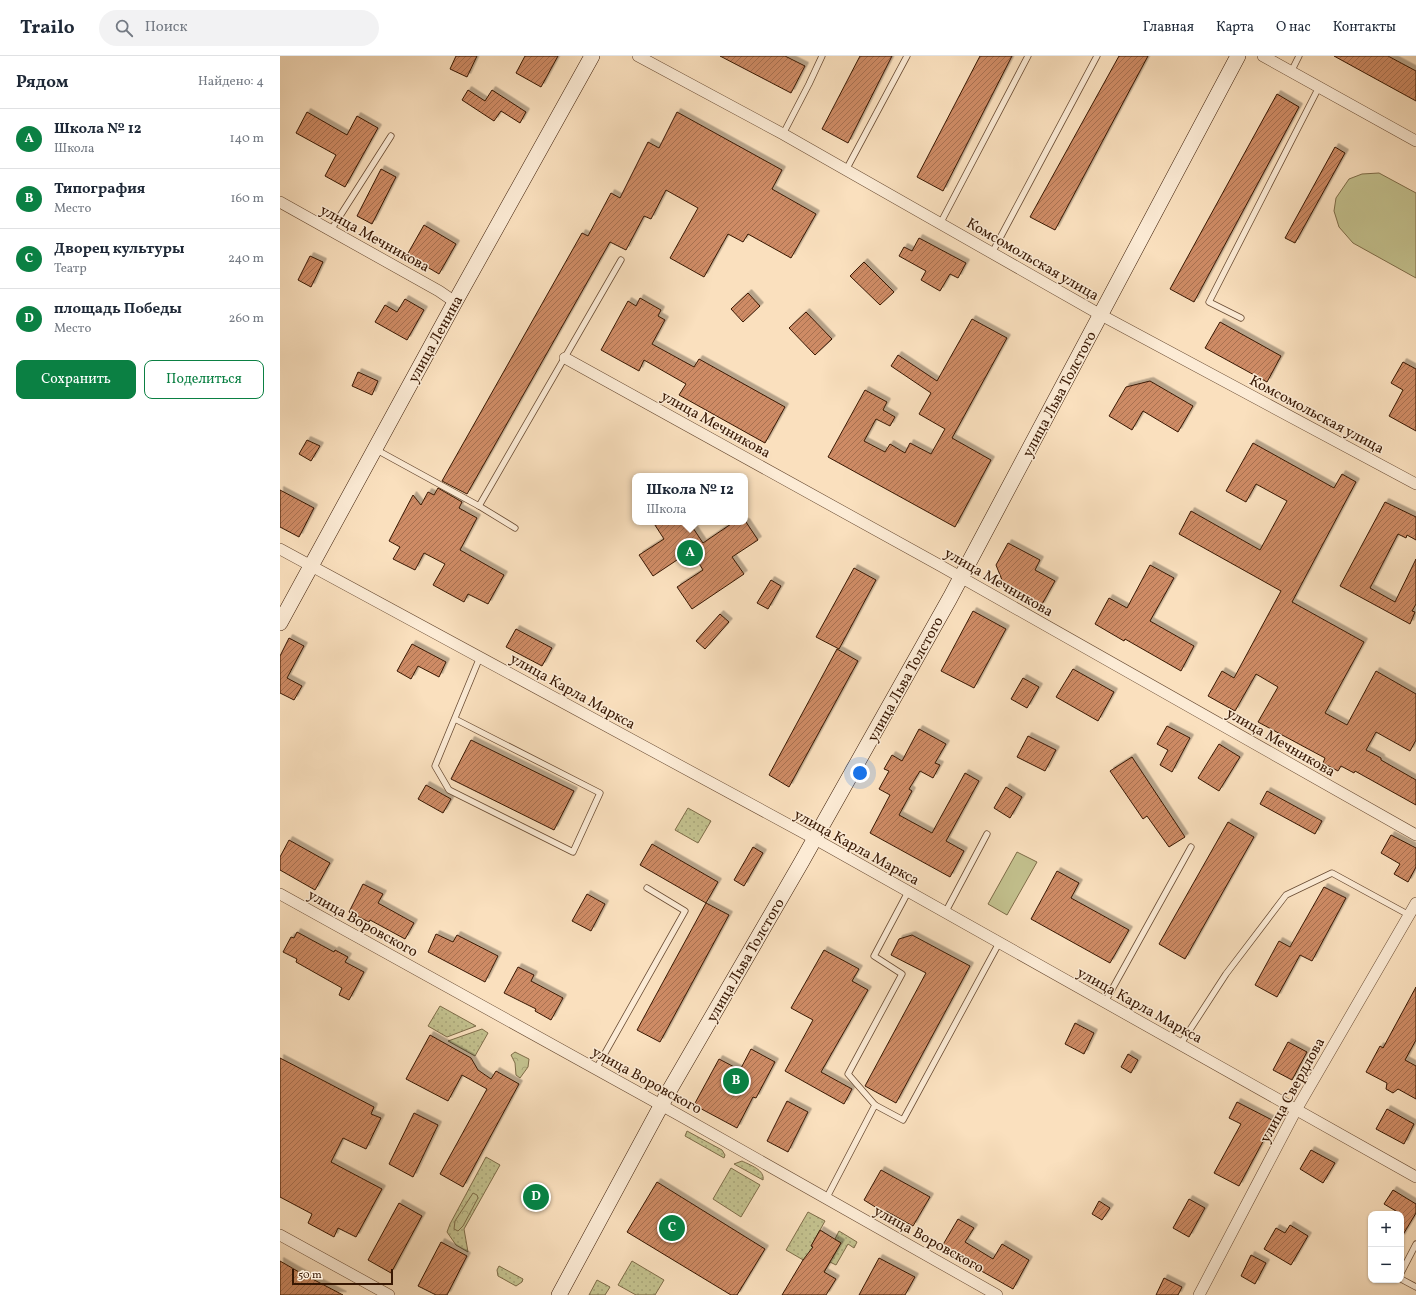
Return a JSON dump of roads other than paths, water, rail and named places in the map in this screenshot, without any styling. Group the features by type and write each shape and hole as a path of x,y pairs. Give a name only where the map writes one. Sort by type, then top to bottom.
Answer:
{"street":[{"name":"улица Ленина","path":"280,623 455,302 592,56"},
{"name":"Комсомольская улица","path":"638,56 783,134 1101,315 1416,484"},
{"name":"улица Льва Толстого","path":"560,1295 661,1106 815,839 961,578 1238,56"},
{"path":"1263,56 1416,141"},
{"name":"улица Мечникова","path":"280,202 439,291 455,302"},
{"name":"улица Мечникова","path":"565,358 961,578 1416,835"},
{"name":"улица Карла Маркса","path":"280,549 815,839 1416,1177"},
{"name":"улица Воровского","path":"280,894 596,1069 997,1295"},
{"name":"улица Свердлова","path":"1199,1295 1296,1110 1416,903"},
{"path":"280,1235 389,1295"}],"lane":[{"path":"783,134 822,56"},
{"path":"846,170 906,56"},
{"path":"940,224 1028,56"},
{"path":"992,253 1097,56"},
{"path":"1291,72 1299,56"},
{"path":"1241,318 1209,302 1319,87"},
{"path":"331,230 391,136"},
{"path":"479,506 621,260"},
{"path":"375,449 479,506 515,528"},
{"path":"455,719 600,793 573,852 449,790 436,766 480,657"},
{"path":"945,913 987,834"},
{"path":"1105,1002 1191,847"},
{"path":"1180,1045 1226,974 1286,895 1332,873 1409,915"},
{"path":"596,1069 685,911 647,888"},
{"path":"908,892 874,956 902,974 848,1074 875,1105 903,1120 999,943"},
{"path":"826,1199 875,1105"},
{"path":"1404,1267 1416,1244"},
{"path":"1404,1281 1416,1287"}],"place":[{"name":"Школа № 12","path":"690,553"},
{"name":"Типография","path":"736,1081"},
{"name":"площадь Победы","path":"536,1197"},
{"name":"Дворец культуры","path":"672,1228"}]}
